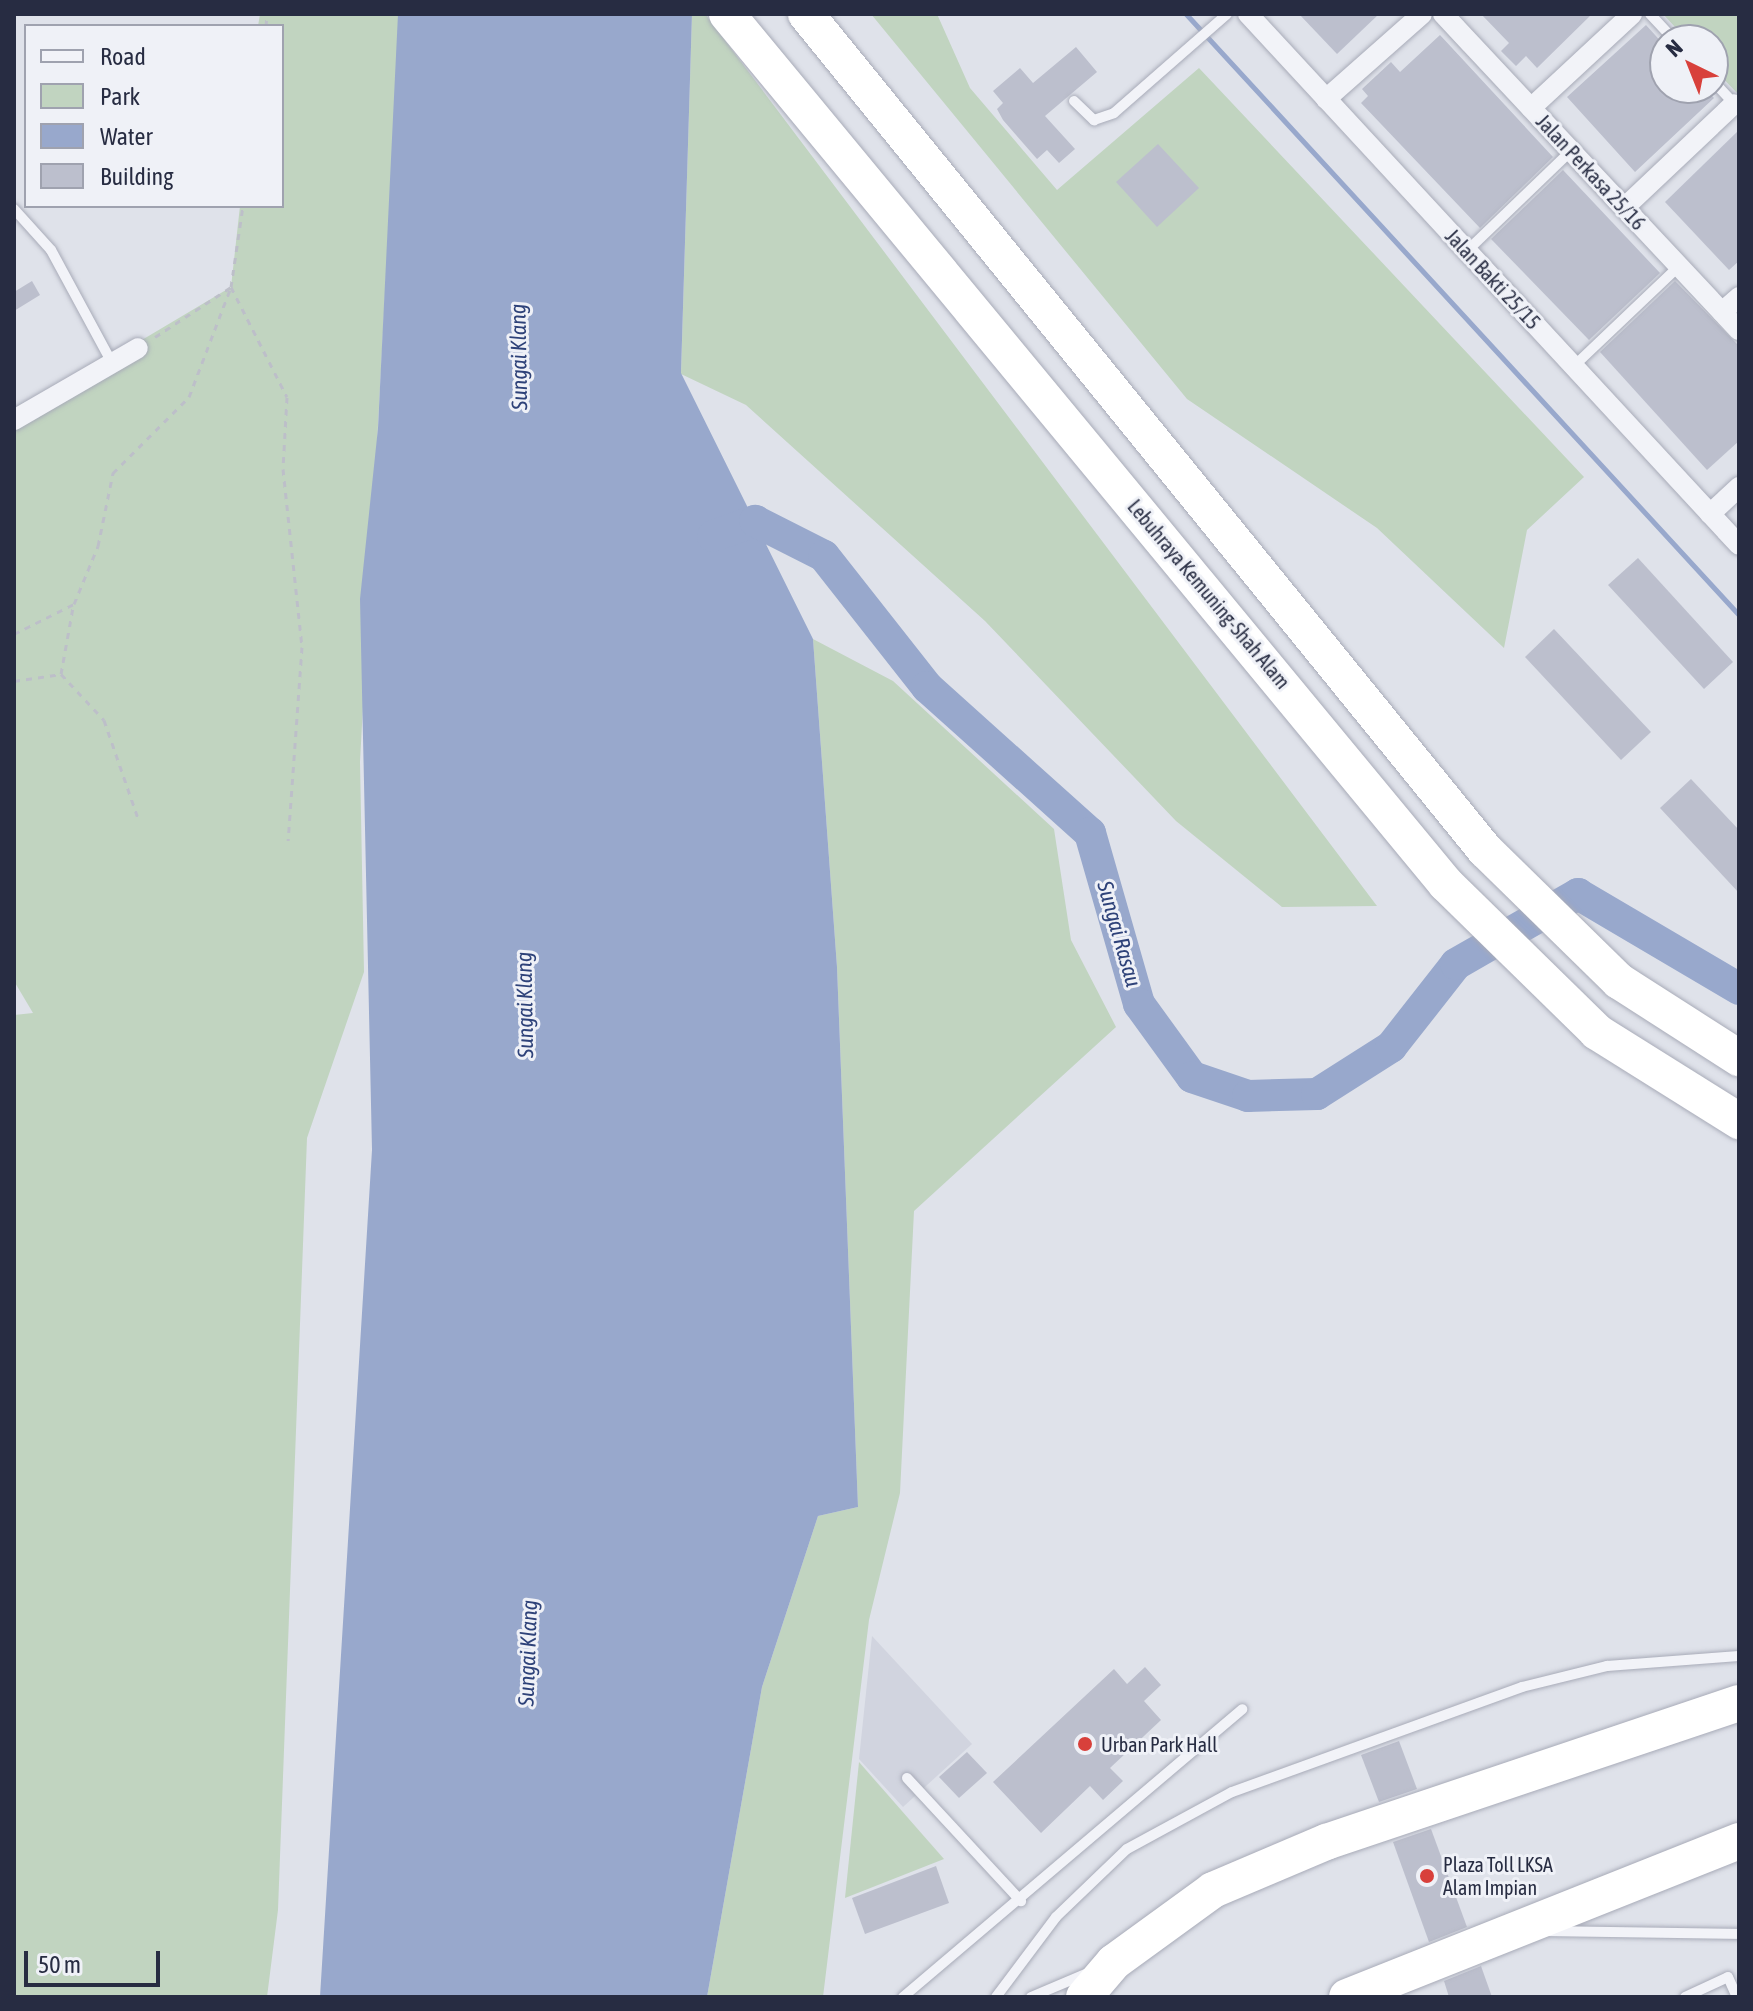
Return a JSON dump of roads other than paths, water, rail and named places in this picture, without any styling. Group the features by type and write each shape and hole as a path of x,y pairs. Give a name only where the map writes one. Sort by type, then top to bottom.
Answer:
{"highway":[{"name":"Lebuhraya Kemuning-Shah Alam","path":"727,14 1446,884 1597,1032 1739,1121"},
{"path":"806,14 1485,850 1619,981 1739,1058"},
{"path":"1084,1997 1114,1962 1213,1890 1326,1842 1739,1703"},
{"path":"1347,1997 1739,1841"}],"street":[{"name":"Jalan Bakti 25/15","path":"1248,14 1739,545"},
{"path":"1326,99 1422,14"},
{"name":"Jalan Perkasa 25/16","path":"1443,14 1739,330"},
{"path":"1531,108 1632,14"},
{"path":"1624,208 1737,107"},
{"path":"1722,312 1739,297"},
{"path":"14,420 138,348"},
{"path":"1710,514 1739,487"}],"lane":[{"path":"1074,101 1094,120 1114,113 1224,17"},
{"path":"1467,251 1571,151"},
{"path":"14,209 51,250 112,363"},
{"path":"1574,366 1679,266"},
{"path":"996,1997 1056,1917 1127,1849 1232,1792 1522,1687 1607,1666 1739,1656"},
{"path":"903,1997 1021,1901 1226,1715 1242,1709"},
{"path":"907,1778 1021,1901"},
{"path":"1517,1930 1739,1934"},
{"path":"1031,1997 1114,1962"},
{"path":"1685,1997 1728,1977 1737,1997"}],"water":[{"name":"Sungai Klang","path":"398,14 692,14 681,373 813,639 837,967 858,1507 818,1516 762,1687 707,1997 320,1997 372,1150 360,599 378,428"}],"waterway":[{"path":"1186,14 1739,615"},
{"name":"Sungai Rasau","path":"713,536 755,521 824,556 927,687 1090,833 1139,1004 1192,1077 1248,1096 1317,1094 1391,1047 1456,964 1578,894 1739,989"}],"place":[{"name":"Urban Park Hall","path":"1085,1744"},
{"name":"Plaza Toll LKSA Alam Impian","path":"1427,1876"}]}
